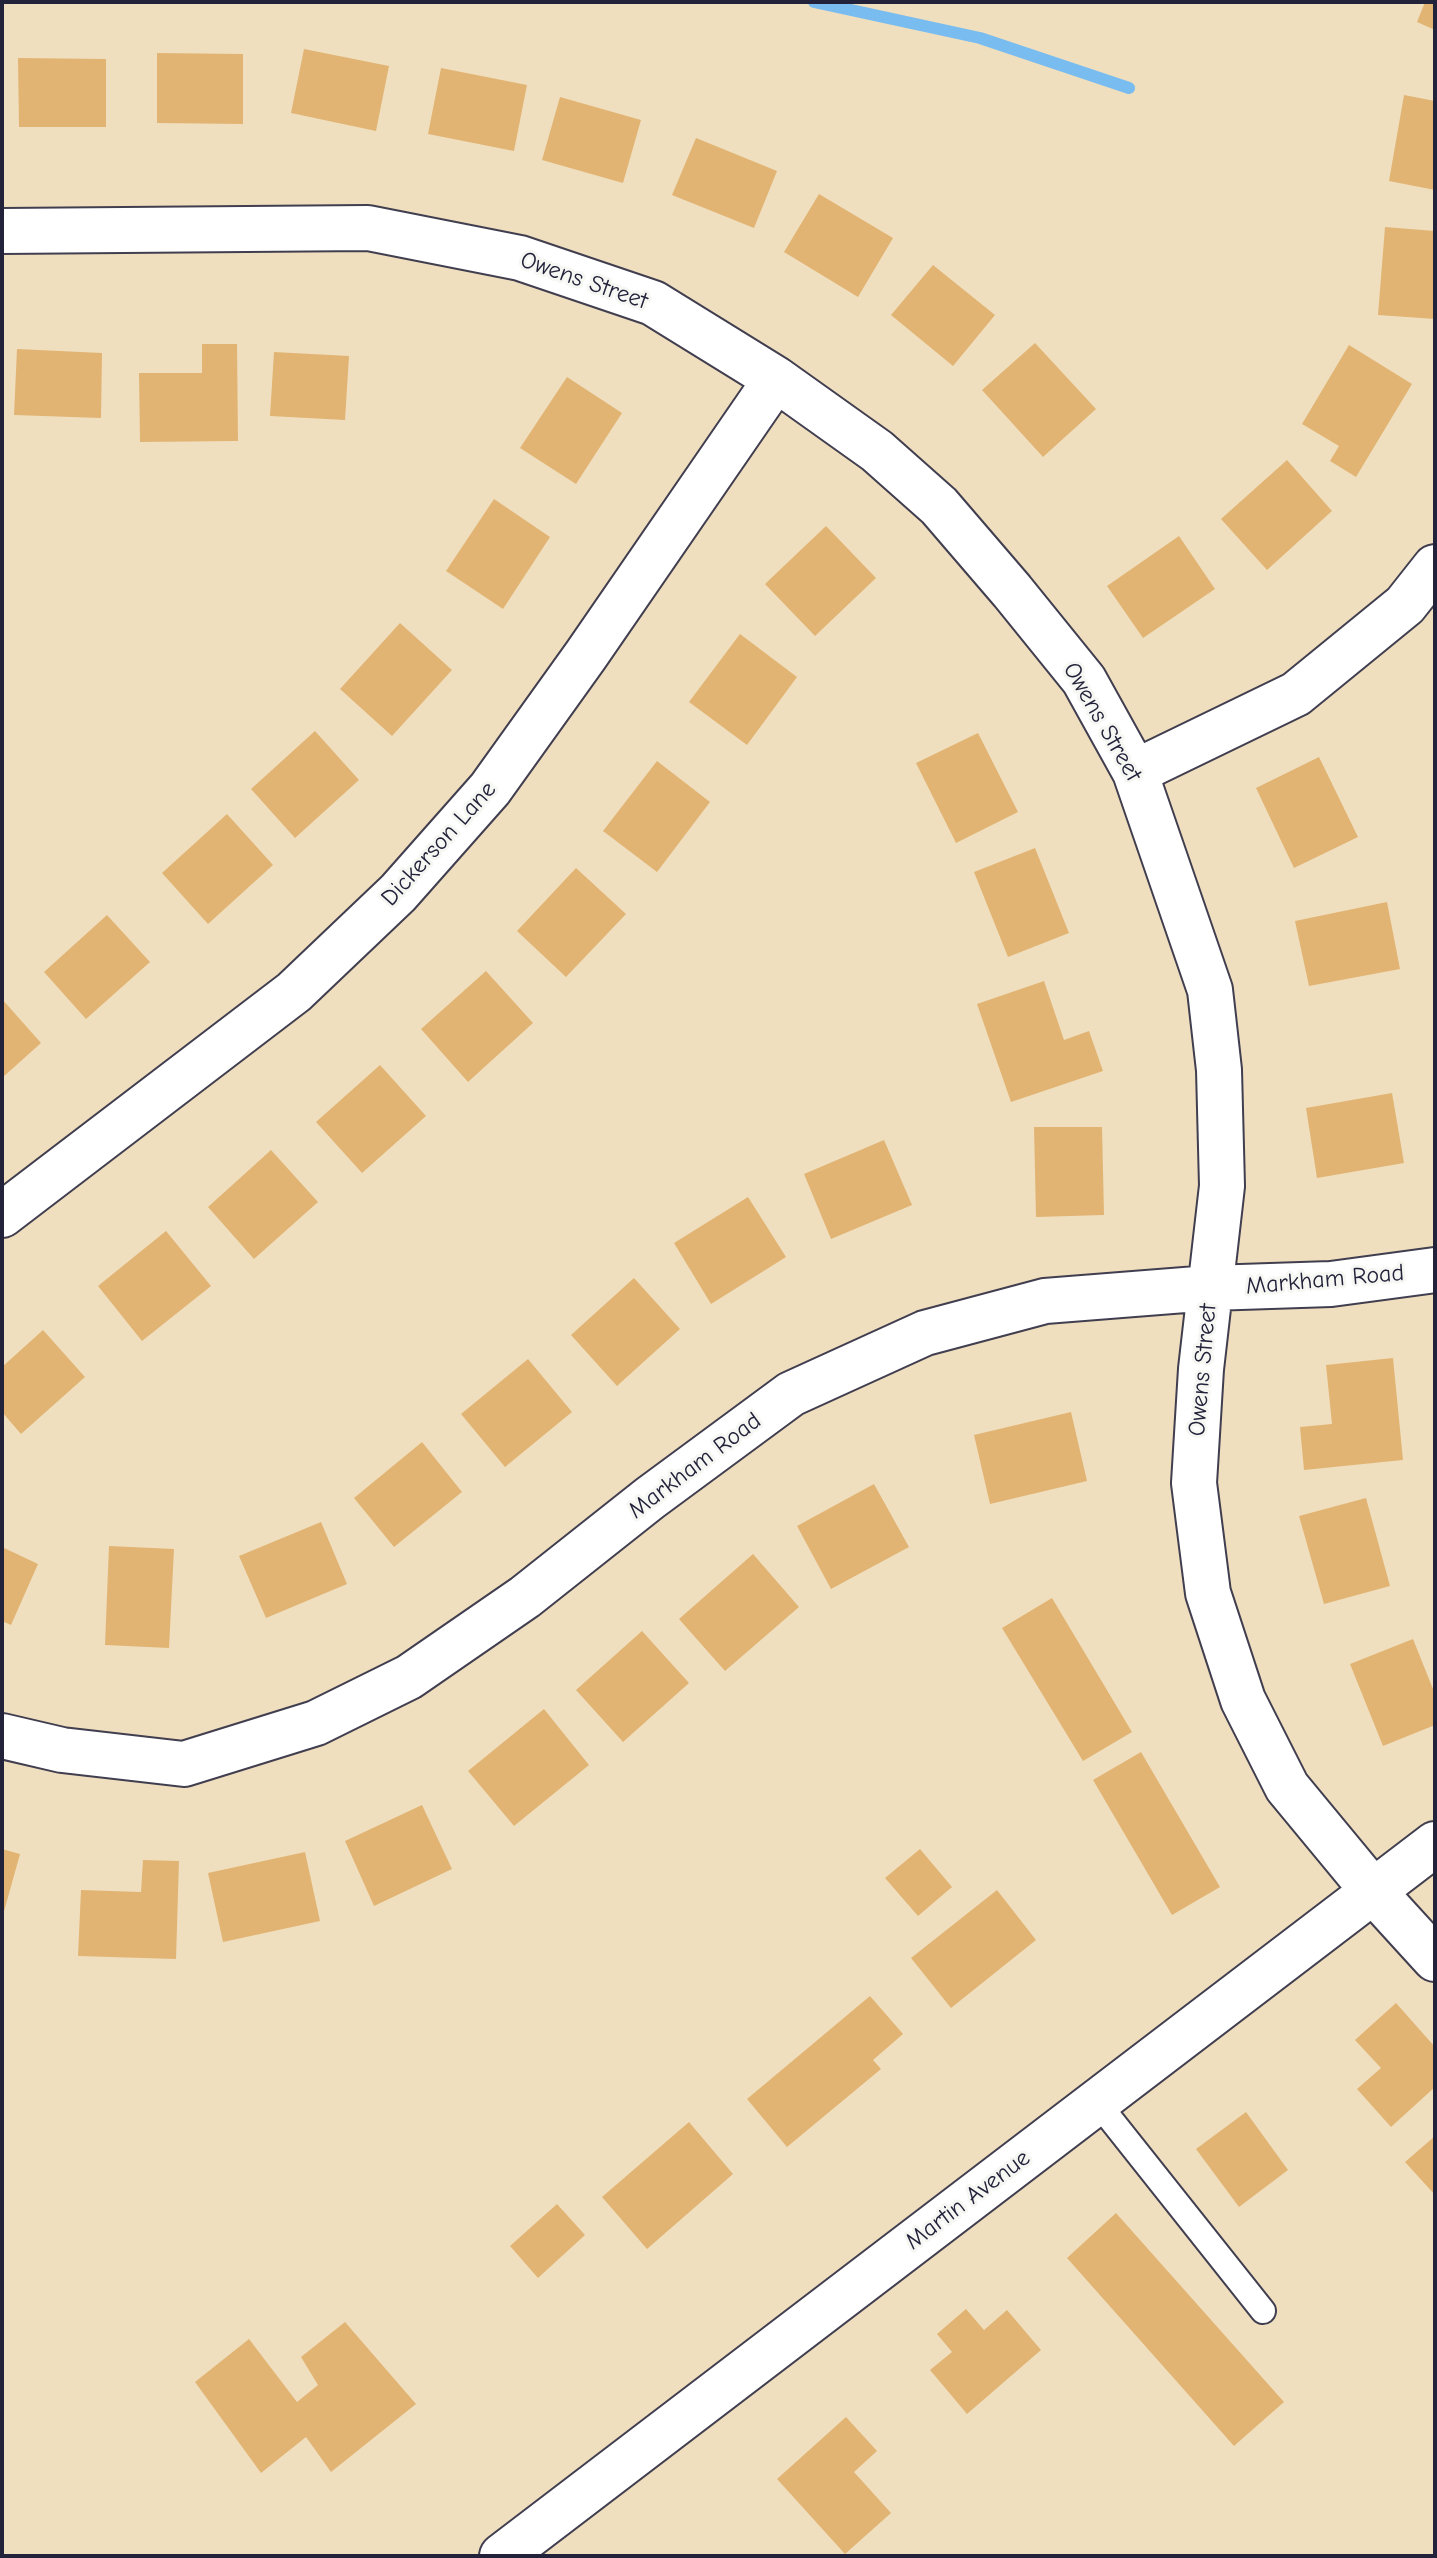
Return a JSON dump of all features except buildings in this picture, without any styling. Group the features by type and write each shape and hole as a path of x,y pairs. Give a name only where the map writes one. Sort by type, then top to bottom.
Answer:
{"street":[{"name":"Owens Street","path":"2,231 368,228 520,258 653,303 776,379 877,451 939,506 1012,591 1084,680 1135,772 1210,990 1219,1070 1222,1186 1201,1369 1194,1483 1208,1593 1243,1700 1287,1787 1373,1891 1435,1959"},
{"name":"Dickerson Lane","path":"2,1215 294,992 398,893 490,789 776,379"},
{"path":"1135,772 1296,694 1405,605 1435,567"},
{"name":"Markham Road","path":"2,1736 62,1750 184,1764 316,1723 409,1677 487,1624 791,1394 925,1333 1045,1301 1210,1288 1331,1284 1435,1270"},
{"name":"Martin Avenue","path":"502,2556 1435,1844"}],"lane":[{"path":"1097,2102 1263,2311"}],"waterway":[{"path":"814,2 980,38 1129,88"}]}
